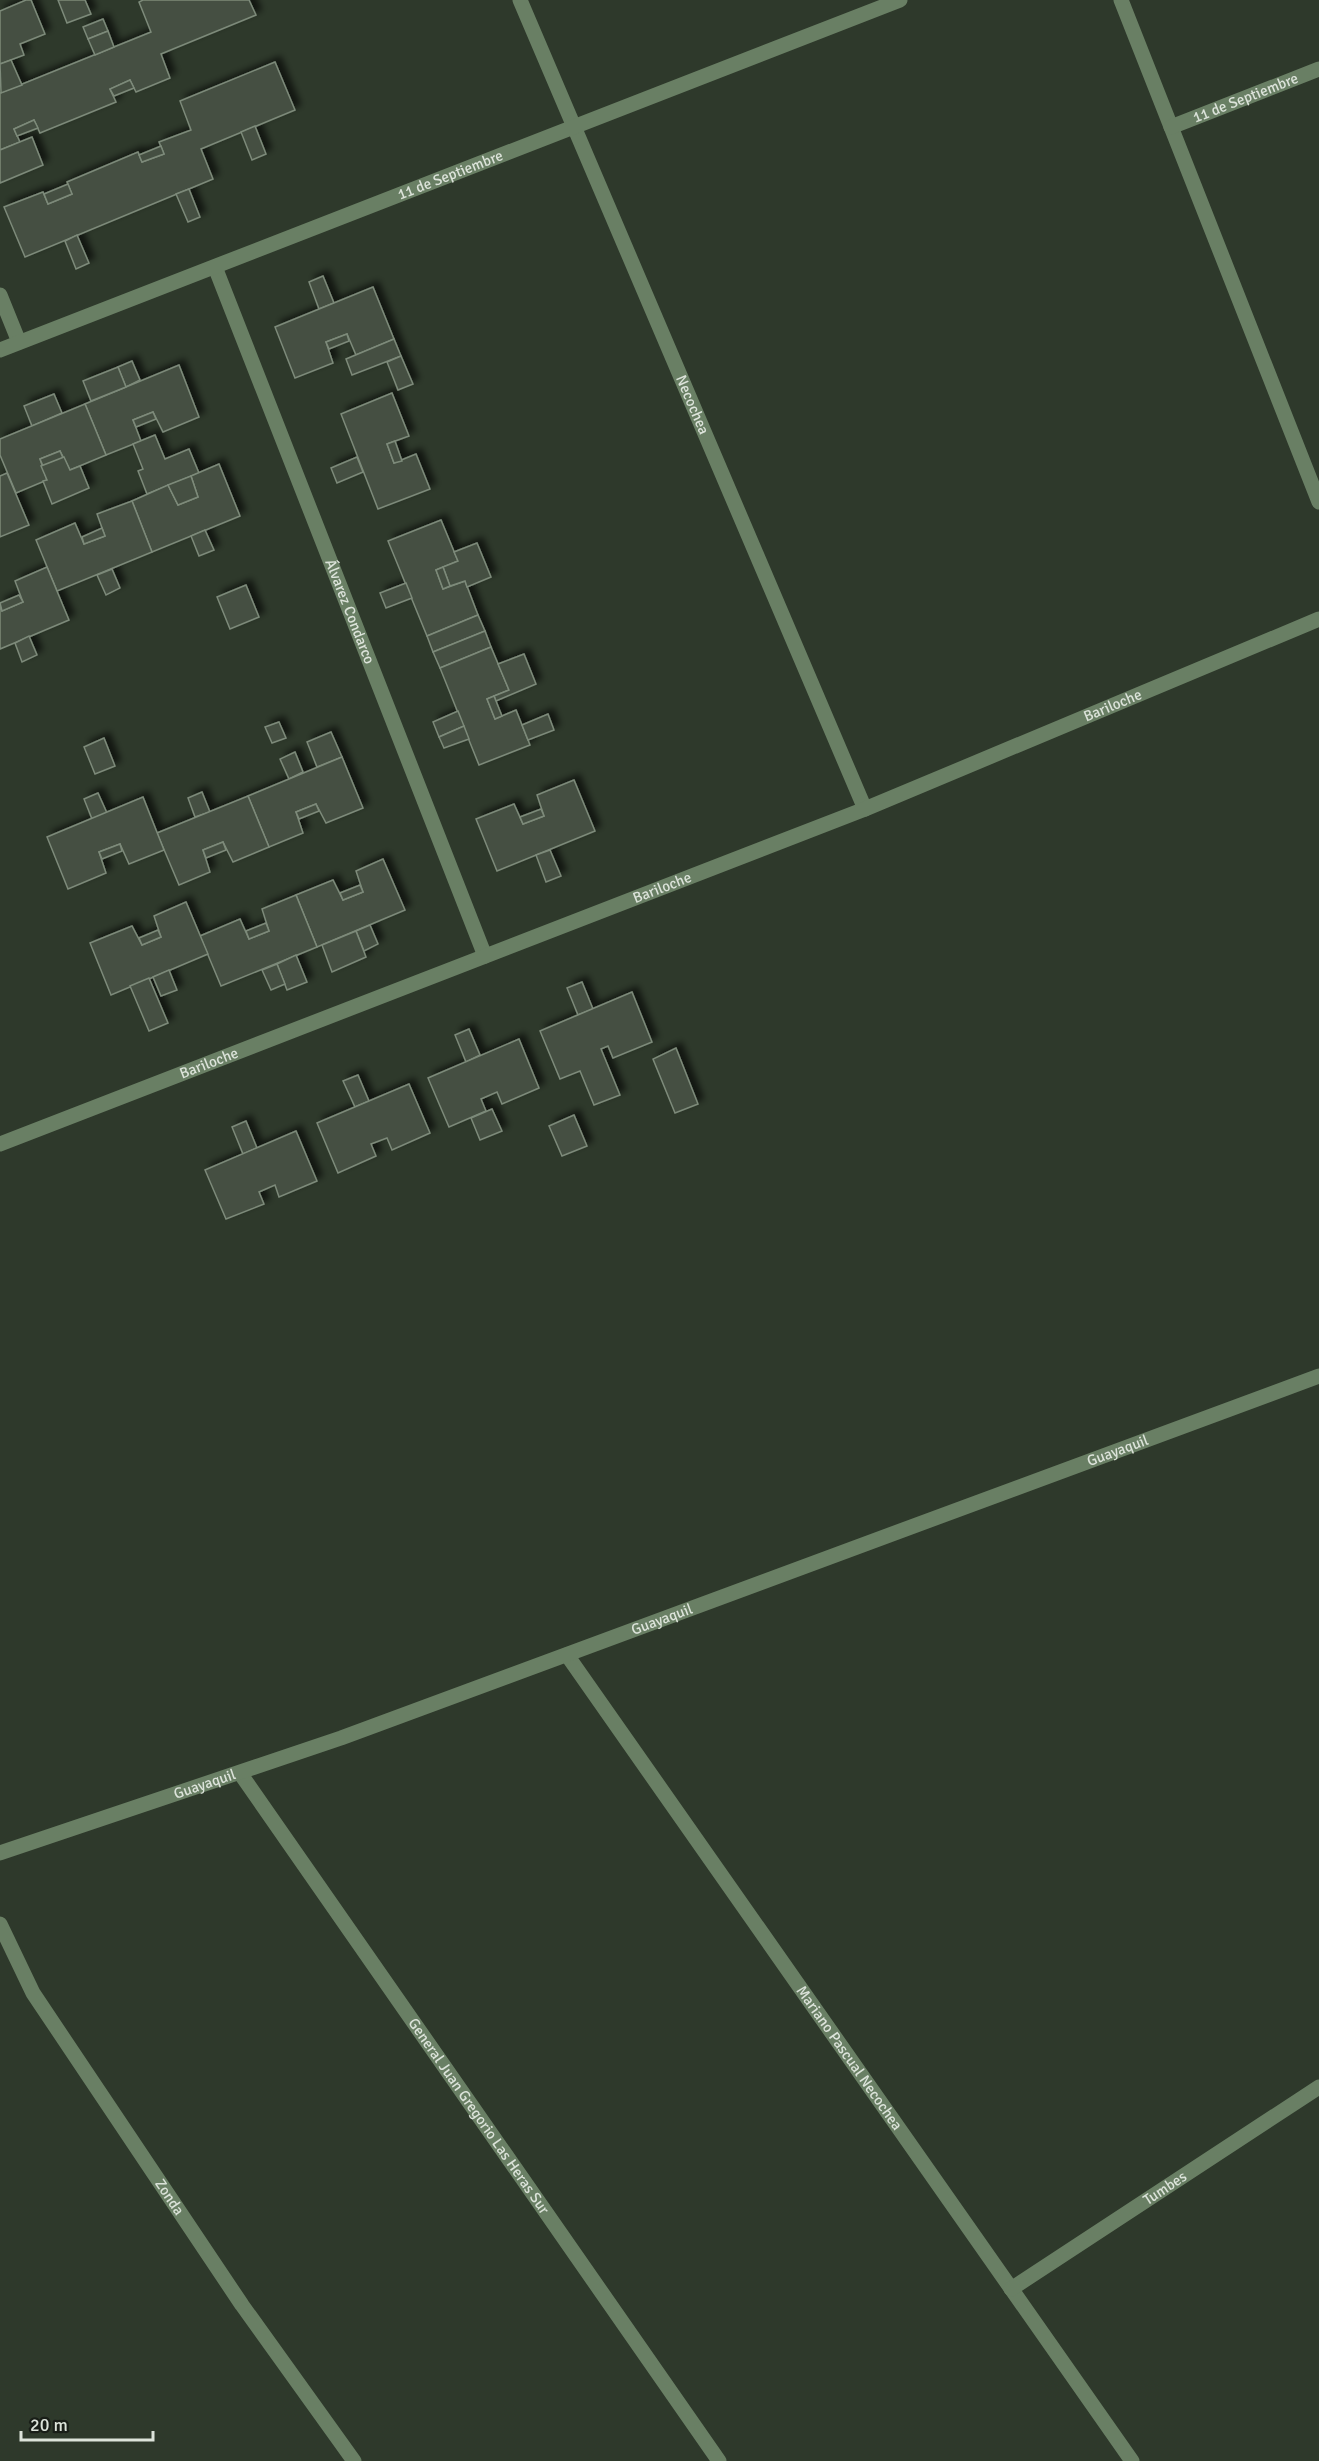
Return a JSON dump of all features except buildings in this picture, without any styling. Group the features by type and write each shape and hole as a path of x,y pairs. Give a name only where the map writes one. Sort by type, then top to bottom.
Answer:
{"street":[{"name":"Necochea","path":"520,0 865,809"},
{"name":"11 de Septiembre","path":"0,350 900,0"},
{"path":"1121,0 1319,502"},
{"name":"11 de Septiembre","path":"1171,128 1319,69"},
{"name":"Álvarez Condarco","path":"215,267 485,956"},
{"path":"0,295 19,342"},
{"name":"Bariloche","path":"0,1144 865,809 1319,619"},
{"name":"Guayaquil","path":"0,1853 240,1773 567,1655 1319,1376"},
{"name":"Mariano Pascual Necochea","path":"567,1655 1132,2461"},
{"name":"General Juan Gregorio Las Heras Sur","path":"240,1773 719,2461"},
{"name":"Zonda","path":"0,1924 33,1993 242,2305 354,2461"},
{"name":"Tumbes","path":"1011,2289 1319,2087"}]}
